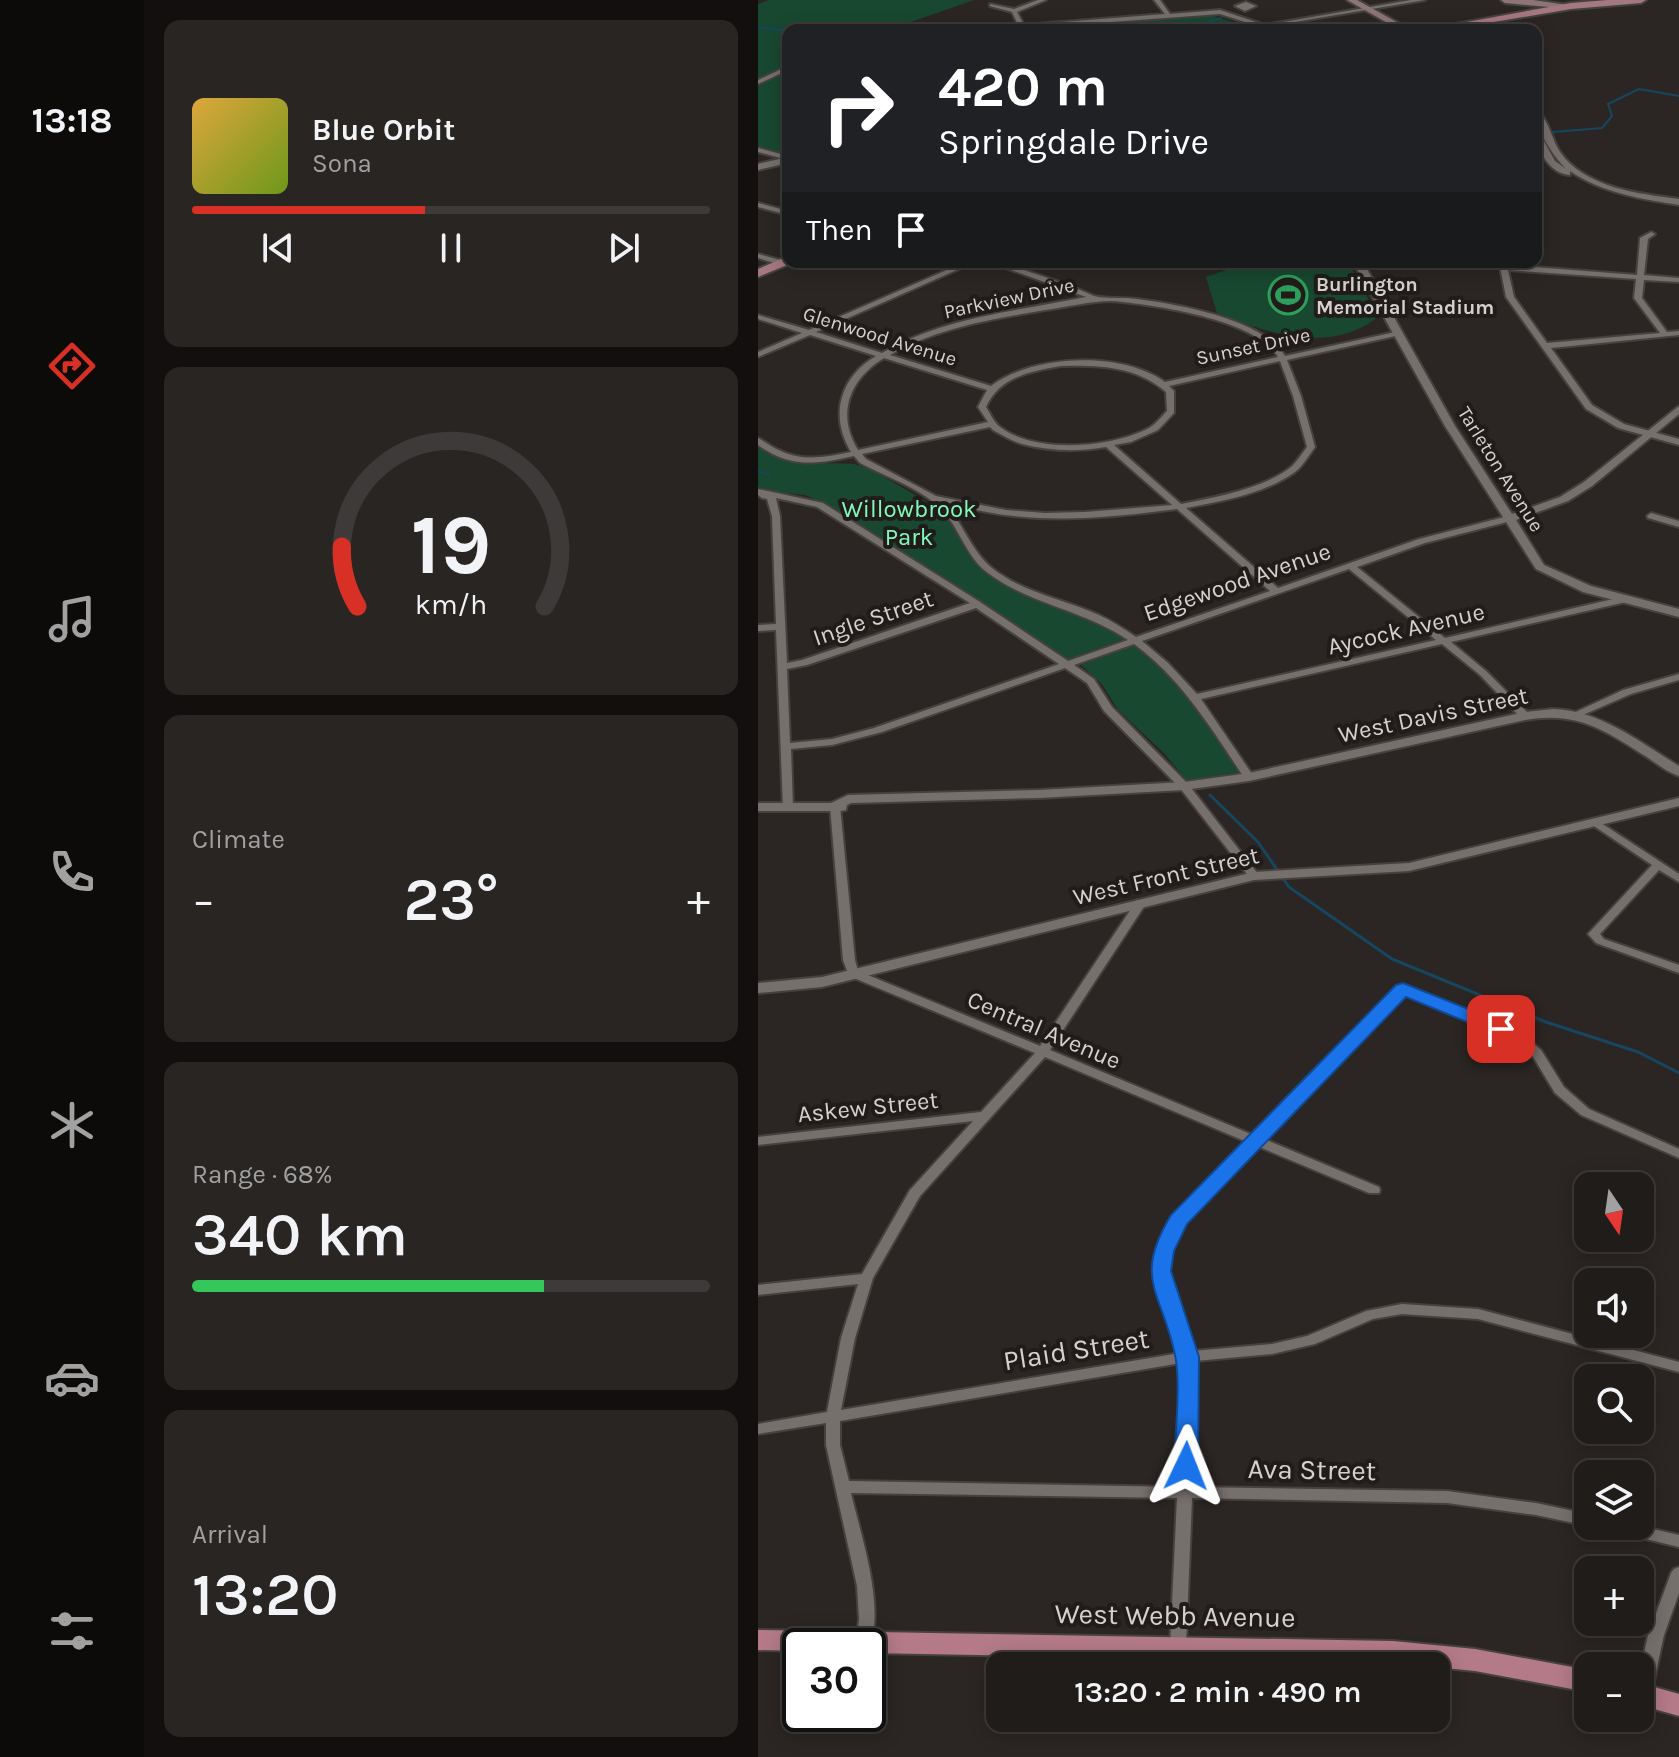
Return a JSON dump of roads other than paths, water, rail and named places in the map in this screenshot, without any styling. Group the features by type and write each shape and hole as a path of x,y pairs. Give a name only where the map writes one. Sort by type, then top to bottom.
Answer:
{"highway":[{"name":"West Webb Avenue","path":"758,1640 782,1640"},
{"name":"West Webb Avenue","path":"886,1642 1178,1647 1445,1656 1524,1667 1574,1678"},
{"path":"1654,1698 1679,1705"}],"main road":[{"path":"1351,0 1396,24"},
{"path":"1505,0 1536,8"},
{"path":"1457,24 1536,8 1641,0"},
{"path":"1484,24 1610,1"},
{"path":"758,273 782,262"}],"street":[{"path":"992,5 1014,11 1043,0"},
{"path":"1157,0 1168,15"},
{"path":"1276,24 1422,0"},
{"path":"1048,24 1225,13 1241,8"},
{"path":"1014,11 1020,24"},
{"path":"1225,13 1258,24"},
{"path":"758,82 782,71"},
{"path":"1542,124 1557,153 1577,171 1627,191 1679,204"},
{"path":"1542,145 1552,163 1573,177 1618,194 1679,204"},
{"path":"782,159 763,152 758,166 782,162"},
{"path":"758,205 782,211"},
{"path":"1651,234 1644,238 1638,276 1641,306 1665,334"},
{"path":"758,256 782,261"},
{"path":"758,355 957,268"},
{"path":"1011,268 1093,298"},
{"name":"Tarleton Avenue","path":"1361,268 1450,426 1544,570 1587,589 1679,613"},
{"path":"1503,268 1510,297 1597,414 1621,426 1679,442"},
{"path":"1540,268 1679,280"},
{"name":"Parkview Drive","path":"856,454 843,423 845,398 857,378 884,355 919,337 972,320 1093,298 1211,315 1257,333 1284,358"},
{"name":"Glenwood Avenue","path":"758,317 992,389"},
{"name":"Sunset Drive","path":"1164,385 1397,333"},
{"path":"1545,346 1679,333"},
{"path":"856,454 863,461 932,498 1019,514 1081,516 1132,513 1267,486 1294,471 1308,456 1310,441 1284,358"},
{"path":"1076,363 1128,368 1164,385 1174,398 1168,419 1138,437 1109,445 1062,447 1032,443 1007,435 990,424 982,407 992,389 1009,378 1033,369 1076,363"},
{"name":"Edgewood Avenue","path":"785,747 832,742 878,730 1422,541 1508,519 1564,499 1588,484 1679,409"},
{"path":"758,441 775,453 796,460 820,461 990,424"},
{"path":"1109,445 1276,591"},
{"path":"758,494 795,497 820,505 977,604 1091,681 1108,709 1184,786 1260,876"},
{"path":"771,496 776,516 788,808"},
{"path":"932,498 958,523 980,560 993,572 1137,640 1165,663 1194,698 1249,777"},
{"path":"958,523 981,509"},
{"path":"1651,516 1679,524"},
{"path":"1351,566 1483,673 1525,716"},
{"name":"Aycock Avenue","path":"1194,698 1626,599"},
{"name":"Ingle Street","path":"782,667 804,663 977,604"},
{"path":"758,628 780,627"},
{"path":"1572,716 1598,702 1679,677"},
{"name":"West Davis Street","path":"758,807 1048,803 1168,793 1184,786 1249,777 1525,716 1557,713 1572,716 1621,737 1679,772"},
{"name":"West Front Street","path":"758,988 822,982 1141,902 1260,876 1409,867 1679,802"},
{"path":"835,806 849,960 853,973"},
{"path":"1595,822 1679,879"},
{"path":"1658,865 1594,934 1600,941 1679,969"},
{"path":"866,1628 865,1586 833,1445 833,1416 848,1338 866,1278 915,1193 1042,1053 1141,902"},
{"name":"Central Avenue","path":"853,973 1374,1190"},
{"path":"1178,1647 1188,1357 1163,1285 1160,1271 1163,1251 1178,1220 1403,989 1518,1037 1537,1053 1559,1090 1585,1112 1679,1154"},
{"name":"Askew Street","path":"758,1141 983,1116"},
{"path":"758,1290 866,1278"},
{"name":"Plaid Street","path":"758,1429 1188,1357 1272,1349 1310,1340 1371,1314 1417,1308 1478,1314 1679,1367"},
{"name":"Ava Street","path":"842,1487 1447,1497 1574,1517"},
{"path":"1654,1535 1679,1541"},
{"path":"1652,1652 1679,1573"}],"waterway":[{"path":"1204,24 1221,18"},
{"path":"758,27 782,30"},
{"path":"1553,132 1602,128 1612,116 1608,104 1639,89 1679,96"},
{"path":"758,471 770,475"},
{"path":"1210,795 1258,842 1289,887 1392,959 1546,1022 1638,1052 1679,1073"}],"place":[{"name":"Burlington Memorial Stadium","path":"1288,295"}],"park label":[{"name":"Willowbrook Park","path":"909,523"}]}
